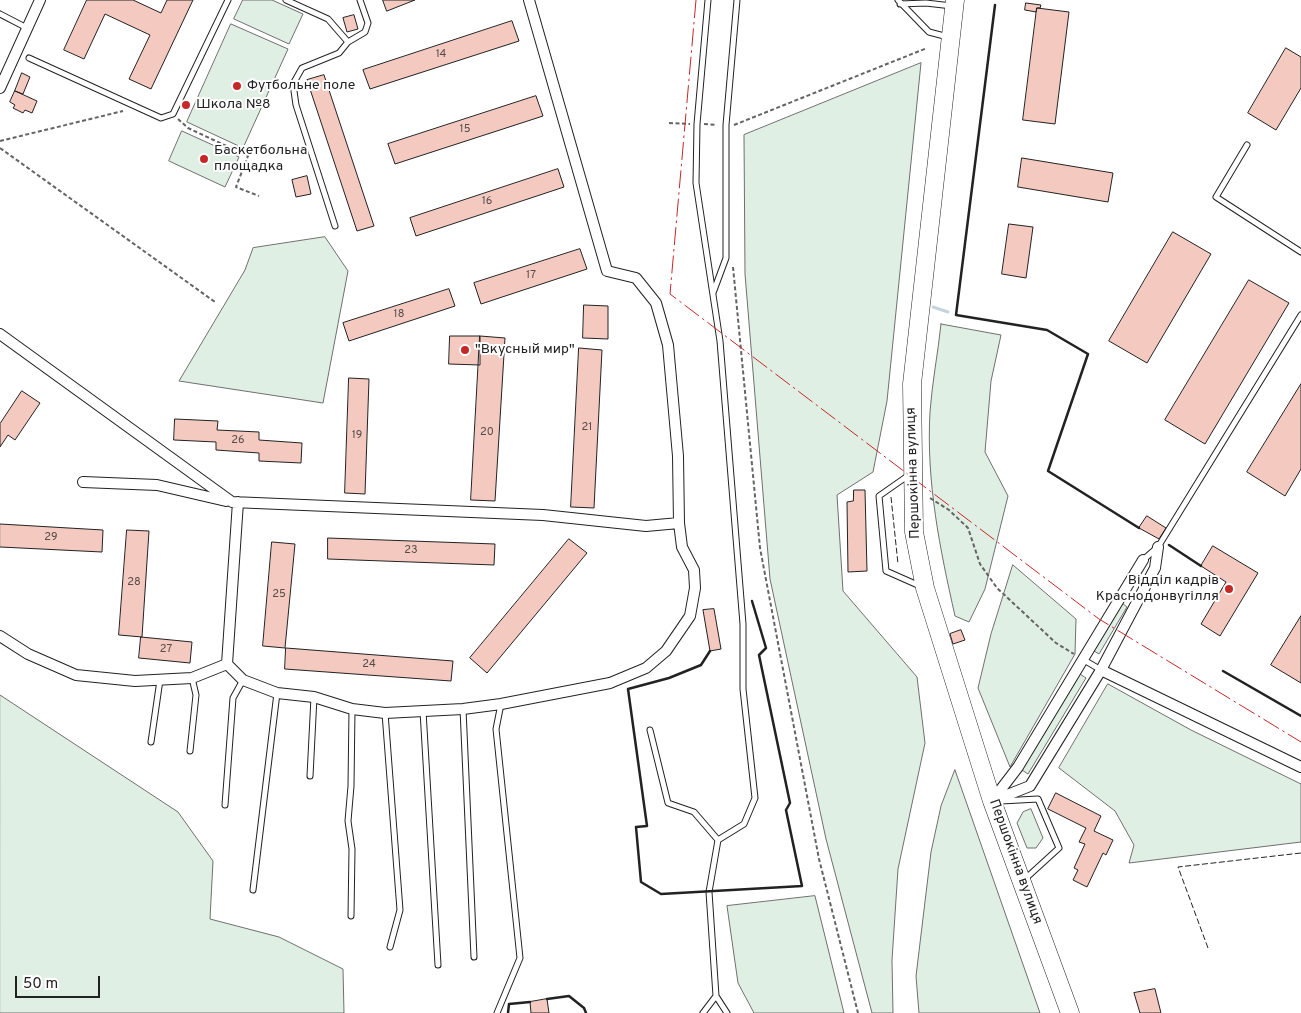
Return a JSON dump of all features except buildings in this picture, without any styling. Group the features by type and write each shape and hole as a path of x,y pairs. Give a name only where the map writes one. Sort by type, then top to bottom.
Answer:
{"highway":[{"name":"Першокінна вулиця","path":"954,3 912,384 911,473 914,532 925,588 992,801 1070,1013"}],"street":[{"path":"0,88 40,0"},
{"path":"235,502 227,664 243,680 277,693 314,697 352,709 385,713 463,709 502,704 610,683 646,668 666,651 690,616 696,588 694,570 682,547 679,523 678,456 668,344 656,303 636,278 607,271 529,0"},
{"path":"0,334 235,502"},
{"path":"83,482 156,485 235,502 542,515 646,526 679,523"},
{"path":"992,801 1030,786 1101,670 1155,568 1158,548"},
{"path":"992,801 1018,768 1143,560"},
{"path":"0,636 28,654 76,675 135,681 192,678 227,664"},
{"path":"1101,670 1301,768"}],"lane":[{"path":"29,58 161,118 173,114 228,0"},
{"path":"286,0 328,19 348,42"},
{"path":"335,226 296,105 293,84 302,68 339,53 348,42 365,32 368,23 360,0"},
{"path":"708,0 697,124 696,183 720,341 743,624 743,689 755,798 744,824 718,840 709,892 716,996 728,1013"},
{"path":"712,293 726,258 726,125 737,0"},
{"path":"899,2 954,3"},
{"path":"899,2 929,32 950,38"},
{"path":"0,14 27,28"},
{"path":"1247,145 1216,197 1301,252"},
{"path":"1143,560 1158,548 1301,315"},
{"path":"911,473 879,496 886,571 925,588"},
{"path":"1084,660 1101,670"},
{"path":"190,751 196,696 192,678"},
{"path":"151,742 160,680"},
{"path":"225,805 233,698 243,680"},
{"path":"253,890 277,693"},
{"path":"310,776 314,697"},
{"path":"497,1013 520,958 496,729 502,704"},
{"path":"351,916 352,849 348,821 351,786 352,709"},
{"path":"463,709 474,957"},
{"path":"423,710 438,965"},
{"path":"385,713 400,910 390,948"},
{"path":"650,730 668,804 694,812 718,840"},
{"path":"992,801 1038,799 1059,848 1023,881"},
{"path":"703,1013 716,996"}],"path":[{"path":"733,125 927,48"},
{"path":"0,141 138,107"},
{"path":"173,114 188,128 248,156 236,187 260,196"},
{"path":"0,148 215,302"},
{"path":"732,261 760,548 819,859 858,1013"},
{"path":"930,498 950,510 968,528 980,564 997,588 1056,642 1084,660"}],"green space":[{"path":"243,0 272,0 303,14 289,44 234,19"},
{"name":"Футбольне поле","path":"231,24 288,49 243,148 187,122"},
{"path":"921,63 887,401 873,472 837,495 843,591 917,677 925,743 898,869 892,960 893,1013 872,1013 826,839 770,579 745,274 744,135"},
{"name":"Баскетбольна площадка","path":"182,131 239,157 225,187 169,161"},
{"path":"325,237 348,271 323,403 179,381 245,270 253,248"},
{"path":"941,324 1001,335 991,381 985,452 1008,496 985,589 969,622 955,616 939,540 932,490 929,438 930,412"},
{"path":"1013,565 1076,619 1075,654 1010,767 978,688 991,634"},
{"path":"1122,603 1127,607 1099,654 1094,651"},
{"path":"1080,674 1086,678 1028,774 1022,770"},
{"path":"1108,684 1191,730 1301,784 1301,842 1129,863 1134,845 1115,811 1059,768"},
{"path":"0,695 178,812 213,861 210,919 279,937 343,969 344,1013 0,1013"},
{"path":"955,770 1040,1013 919,1013 916,976 931,852 941,806"},
{"path":"1031,809 1043,838 1036,848 1027,848 1017,823 1023,812"},
{"path":"815,896 844,1013 754,1013 738,983 727,906"}],"waterway":[{"path":"933,307 948,312"}],"fence":[{"path":"891,497 898,564"},
{"path":"1208,948 1178,867 1301,853"}],"wall":[{"path":"995,5 956,315 1047,330 1088,354 1048,471 1139,528"},
{"path":"1169,545 1201,566"},
{"path":"710,651 701,665 669,678 628,689 647,826 636,827 641,882 661,894 802,886 786,810 790,803 759,655 766,648 752,601"},
{"path":"1223,671 1301,716"},
{"path":"547,999 569,996 584,1008 586,1013"},
{"path":"508,1013 509,1004 530,1002"}],"power":[{"path":"696,0 670,294 1099,619 1301,742"}],"place":[{"name":"Футбольне поле","path":"237,86"},
{"name":"Школа №8","path":"186,105"},
{"name":"Баскетбольна площадка","path":"204,159"},
{"name":"\"Вкусный мир\"","path":"465,350"},
{"name":"Відділ кадрів Краснодонвугілля","path":"1229,589"}]}
